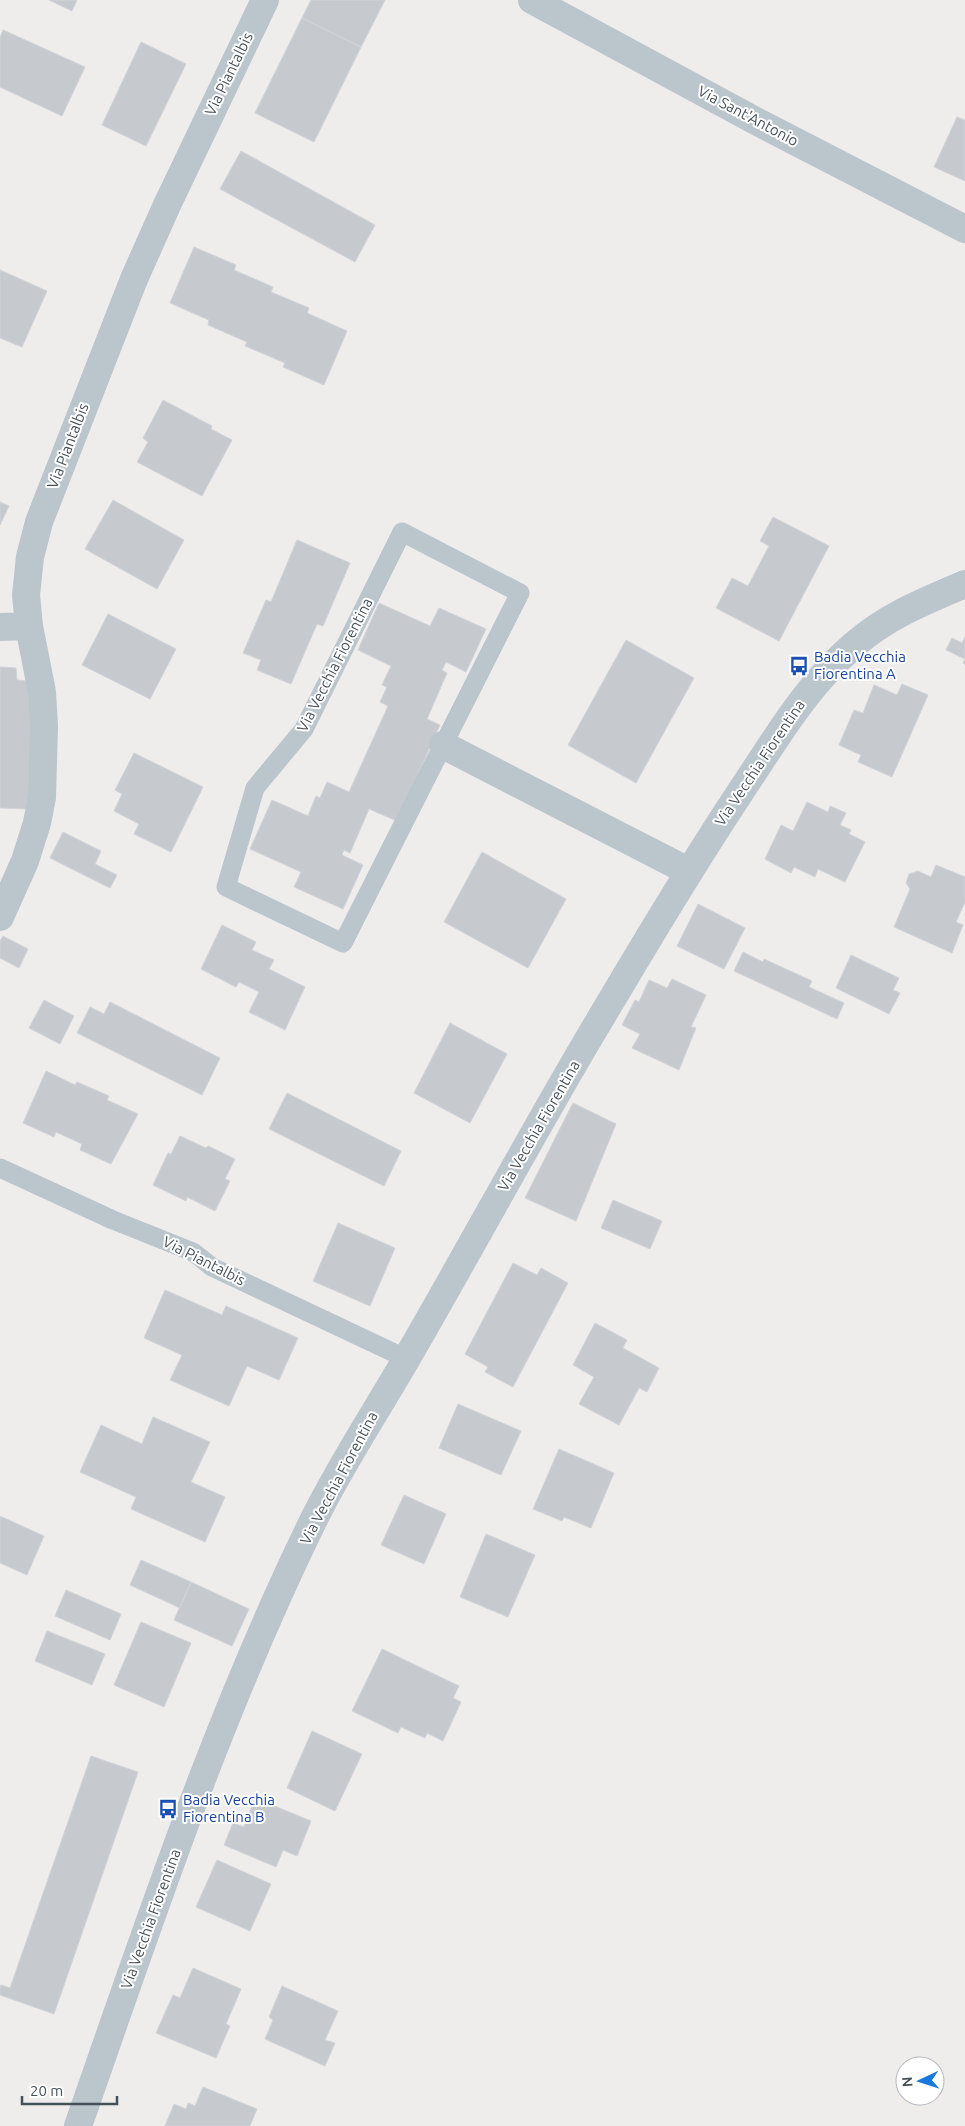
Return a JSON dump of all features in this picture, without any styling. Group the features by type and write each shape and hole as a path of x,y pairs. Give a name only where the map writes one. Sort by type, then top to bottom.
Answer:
{"street":[{"name":"Via Piantalbis","path":"0,917 25,861 37,822 42,797 44,726 42,692 29,626 26,595 30,557 39,522 134,279 167,205 266,0"},
{"name":"Via Sant'Antonio","path":"532,0 754,120 965,229"},
{"name":"Via Vecchia Fiorentina","path":"78,2126 204,1771 259,1638 324,1499 363,1429 407,1359 557,1093 688,871 801,699 835,662 873,630 900,612 965,584"},
{"path":"0,627 29,626"},
{"path":"443,745 688,871"}],"lane":[{"name":"Via Vecchia Fiorentina","path":"402,532 520,593 443,745 343,943 226,887 255,788 304,729 402,532"},
{"name":"Via Piantalbis","path":"0,1168 113,1220 193,1252 212,1267 407,1359"}],"building":[{"path":"49,0 77,0 72,11"},
{"path":"311,0 385,0 361,47 302,18"},
{"path":"302,18 361,47 314,142 255,113"},
{"path":"3,30 85,67 62,116 0,87 0,38"},
{"path":"141,42 186,64 146,146 102,125"},
{"path":"957,117 965,120 965,181 934,167"},
{"path":"241,151 375,225 355,262 220,189"},
{"path":"194,247 236,265 234,270 273,287 271,292 309,308 307,313 347,331 324,385 283,367 285,363 245,346 247,342 208,325 209,320 170,303"},
{"path":"0,270 47,291 22,347 0,338"},
{"path":"163,400 212,426 211,429 232,440 202,496 137,462 148,442 143,438"},
{"path":"113,500 184,540 157,589 85,549"},
{"path":"0,502 9,506 0,525"},
{"path":"773,517 829,546 779,641 716,608 732,578 748,586 769,546 760,541"},
{"path":"297,540 350,563 323,626 317,624 291,684 257,670 261,660 243,653 266,600 271,602"},
{"path":"379,603 430,626 439,608 486,629 466,672 446,662 442,670 447,673 427,719 440,725 397,821 369,809 350,853 344,850 342,855 363,865 343,909 294,887 301,872 250,849 272,800 308,816 316,796 320,798 327,782 349,792 388,706 380,702 387,687 382,685 391,666 358,650"},
{"path":"108,614 176,649 150,699 82,665"},
{"path":"965,637 965,659 946,650 952,638 962,643"},
{"path":"626,640 694,678 636,783 568,745"},
{"path":"0,667 16,668 17,680 28,681 31,732 28,809 0,808"},
{"path":"902,684 928,695 892,777 858,762 861,755 839,745 854,710 863,713 874,685 897,695"},
{"path":"134,753 203,787 171,852 134,834 139,824 114,811 122,794 115,790"},
{"path":"807,802 828,812 830,806 846,813 840,825 851,830 849,834 865,842 845,882 818,869 815,877 794,867 791,873 765,859 781,825 793,831"},
{"path":"63,832 101,851 95,864 117,875 110,888 50,858"},
{"path":"482,852 566,899 528,968 444,922"},
{"path":"936,865 965,877 965,902 956,922 963,925 952,953 894,927 910,889 906,883 909,874 918,871 931,877"},
{"path":"698,904 745,928 724,969 677,946"},
{"path":"222,925 256,942 252,950 274,960 269,969 305,987 285,1030 249,1012 259,992 239,982 236,987 201,969"},
{"path":"3,936 28,949 19,968 0,958 0,941"},
{"path":"743,952 763,962 764,959 812,981 809,987 844,1003 837,1019 734,971"},
{"path":"851,955 899,978 893,990 900,993 889,1014 836,988"},
{"path":"672,979 706,995 691,1027 696,1028 679,1070 632,1048 640,1034 622,1025 635,1000 639,1002 649,980 667,988"},
{"path":"44,1000 74,1016 60,1044 29,1028"},
{"path":"110,1002 220,1058 202,1095 77,1033 90,1007 104,1014"},
{"path":"450,1023 507,1054 470,1123 414,1093"},
{"path":"46,1071 75,1085 77,1082 109,1096 107,1100 138,1114 111,1164 80,1150 82,1144 56,1132 54,1137 23,1123"},
{"path":"287,1093 401,1151 384,1186 269,1129"},
{"path":"573,1103 616,1124 576,1221 525,1198"},
{"path":"180,1136 206,1148 208,1146 235,1159 225,1179 230,1181 215,1211 187,1197 186,1201 153,1185 168,1153 171,1154"},
{"path":"613,1200 662,1221 650,1249 601,1228"},
{"path":"338,1223 395,1248 370,1306 313,1281"},
{"path":"513,1263 537,1275 541,1268 568,1283 513,1387 485,1372 488,1367 465,1354"},
{"path":"165,1290 222,1315 226,1306 298,1338 279,1380 247,1366 229,1406 170,1380 182,1355 144,1338"},
{"path":"595,1323 627,1340 623,1348 659,1368 647,1392 639,1388 619,1425 579,1404 594,1377 573,1365"},
{"path":"458,1404 521,1431 501,1475 439,1448"},
{"path":"153,1417 210,1442 191,1482 225,1497 205,1542 131,1509 136,1497 80,1472 101,1425 142,1444"},
{"path":"559,1449 614,1473 591,1528 564,1517 562,1521 533,1509"},
{"path":"404,1495 446,1514 424,1564 381,1545"},
{"path":"0,1516 44,1536 27,1575 0,1563"},
{"path":"486,1534 535,1555 508,1617 460,1597"},
{"path":"141,1560 191,1582 180,1608 130,1585"},
{"path":"191,1582 249,1609 232,1646 174,1620"},
{"path":"66,1590 121,1614 110,1640 55,1616"},
{"path":"141,1622 191,1643 164,1707 114,1685"},
{"path":"47,1631 105,1654 92,1685 35,1661"},
{"path":"382,1649 459,1686 453,1698 461,1702 443,1741 427,1733 425,1738 401,1727 398,1733 352,1711"},
{"path":"312,1731 362,1754 335,1811 287,1788"},
{"path":"91,1756 138,1772 54,2014 0,1995 0,1988 1,1985 10,1988"},
{"path":"255,1798 311,1821 297,1856 283,1850 276,1867 224,1845 233,1823 244,1827"},
{"path":"217,1860 271,1884 250,1931 196,1907"},
{"path":"193,1968 241,1989 226,2024 230,2026 216,2058 156,2033 173,1995 180,1998"},
{"path":"282,1986 338,2011 325,2040 335,2043 325,2066 265,2039 273,2020 269,2017"},
{"path":"203,2087 257,2109 250,2126 165,2126 174,2104 186,2109 188,2103 195,2106"}],"place":[{"name":"Badia Vecchia Fiorentina A","path":"799,666"},
{"name":"Badia Vecchia Fiorentina B","path":"168,1809"}]}
